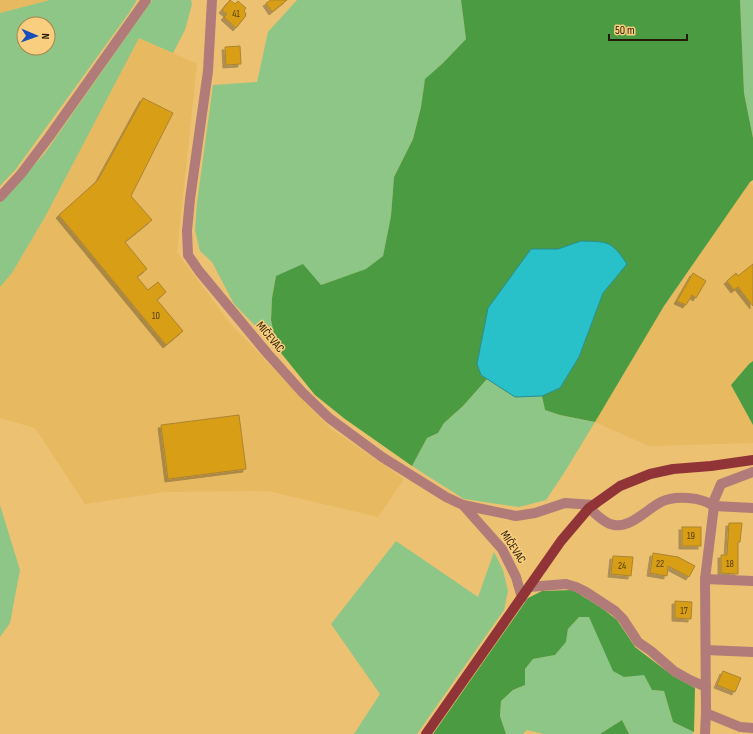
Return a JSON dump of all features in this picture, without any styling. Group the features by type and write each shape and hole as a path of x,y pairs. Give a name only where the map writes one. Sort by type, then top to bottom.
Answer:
{"main road":[{"path":"426,734 561,541 591,506 620,486 650,474 673,469 711,466 753,460"}],"street":[{"path":"0,197 21,174 146,0"},
{"name":"MIČEVAC","path":"212,0 208,71 190,199 187,231 188,255 199,271 267,353 302,392 329,418 382,457 446,497 463,505 502,549 516,577 522,598"},
{"path":"705,734 705,579 713,505 721,484 753,472"},
{"path":"463,505 516,516 535,513 565,503 591,506 607,522 615,525 629,523 662,502 679,499 696,499 706,501 713,505 753,508"},
{"path":"705,579 753,581"},
{"path":"529,587 566,584 586,592 615,611 623,619 638,642 674,671 690,680 706,686"},
{"path":"706,650 753,652"},
{"path":"706,713 740,727 753,728"}],"shaded area":[{"path":"0,0 50,0 0,13"},
{"path":"139,38 197,64 177,252 229,322 330,428 404,479 378,517 268,491 165,492 85,504 35,428 0,418 0,287 12,273 45,217"},
{"path":"750,182 753,186 753,361 731,385 753,425 753,443 649,446 595,422 664,306"}],"green space":[{"path":"50,0 137,0 16,169 0,186 0,13"},
{"path":"152,0 191,0 192,4 185,30 173,53 139,38 45,217 12,273 0,287 0,203 45,153"},
{"path":"297,0 461,0 466,39 425,80 421,107 413,139 394,177 391,216 383,256 367,269 321,285 276,276 272,298 271,320 277,348 234,304 212,262 200,251 195,230 197,203 213,85 257,82 268,32"},
{"path":"461,0 740,0 744,93 753,138 753,180 750,182 664,306 595,422 560,415 545,410 542,396 560,388 579,357 603,293 627,264 581,241 558,250 531,249 482,340 477,364 481,375 487,379 463,406 444,423 438,433 427,438 412,466 345,419 315,395 277,348 271,320 272,298 276,276 303,264 321,285 366,269 383,256 391,216 394,177 413,139 421,107 425,79 466,39"},
{"path":"740,0 753,0 753,138 744,93"},
{"path":"753,361 753,425 731,385"},
{"path":"487,379 515,397 542,396 545,410 560,415 595,422 546,500 519,507 464,499 412,466 427,438 438,433 444,423 463,406"},
{"path":"0,505 20,570 10,623 0,637"},
{"path":"396,541 478,597 494,552 503,570 508,591 504,610 417,734 354,734 380,694 331,624"},
{"path":"573,590 603,609 617,620 635,647 673,676 695,688 694,732 673,722 664,691 652,690 644,675 624,677 613,671 589,617 579,617 568,629 566,642 555,655 533,659 525,669 525,685 513,690 501,701 500,716 506,734 433,734 528,598 542,591"},
{"path":"579,617 589,617 624,677 644,674 652,690 664,691 673,722 694,732 692,734 629,734 622,720 600,734 544,734 527,730 523,734 506,734 500,716 501,701 513,690 525,685 525,669 533,659 555,655 566,642 568,629"},
{"path":"622,720 629,734 600,734"}],"water":[{"path":"581,241 603,242 613,246 627,264 603,293 579,357 560,388 542,396 515,397 481,375 477,364 488,308 531,249 558,249"}],"building":[{"path":"230,0 235,4 238,1 246,8 244,11 246,14 245,17 236,28 224,17 227,14 222,10"},
{"path":"271,0 287,0 272,12 266,3"},
{"path":"240,46 241,64 226,65 225,47"},
{"path":"143,98 173,113 131,196 152,220 125,242 147,269 137,277 148,290 158,282 166,292 157,300 183,331 166,345 59,215 98,180"},
{"path":"753,264 753,306 738,287 734,290 727,281 736,273 738,276"},
{"path":"693,273 706,281 696,298 692,295 686,305 677,301"},
{"path":"239,415 246,469 168,479 161,425"},
{"path":"729,523 742,523 740,542 738,542 738,574 721,573 721,555 727,555"},
{"path":"682,527 701,527 701,546 682,546"},
{"path":"653,553 678,557 695,566 689,577 668,566 667,576 650,573"},
{"path":"613,556 633,557 631,576 611,574"},
{"path":"675,601 692,602 691,619 675,618"},
{"path":"723,671 741,678 735,692 717,685"}]}
